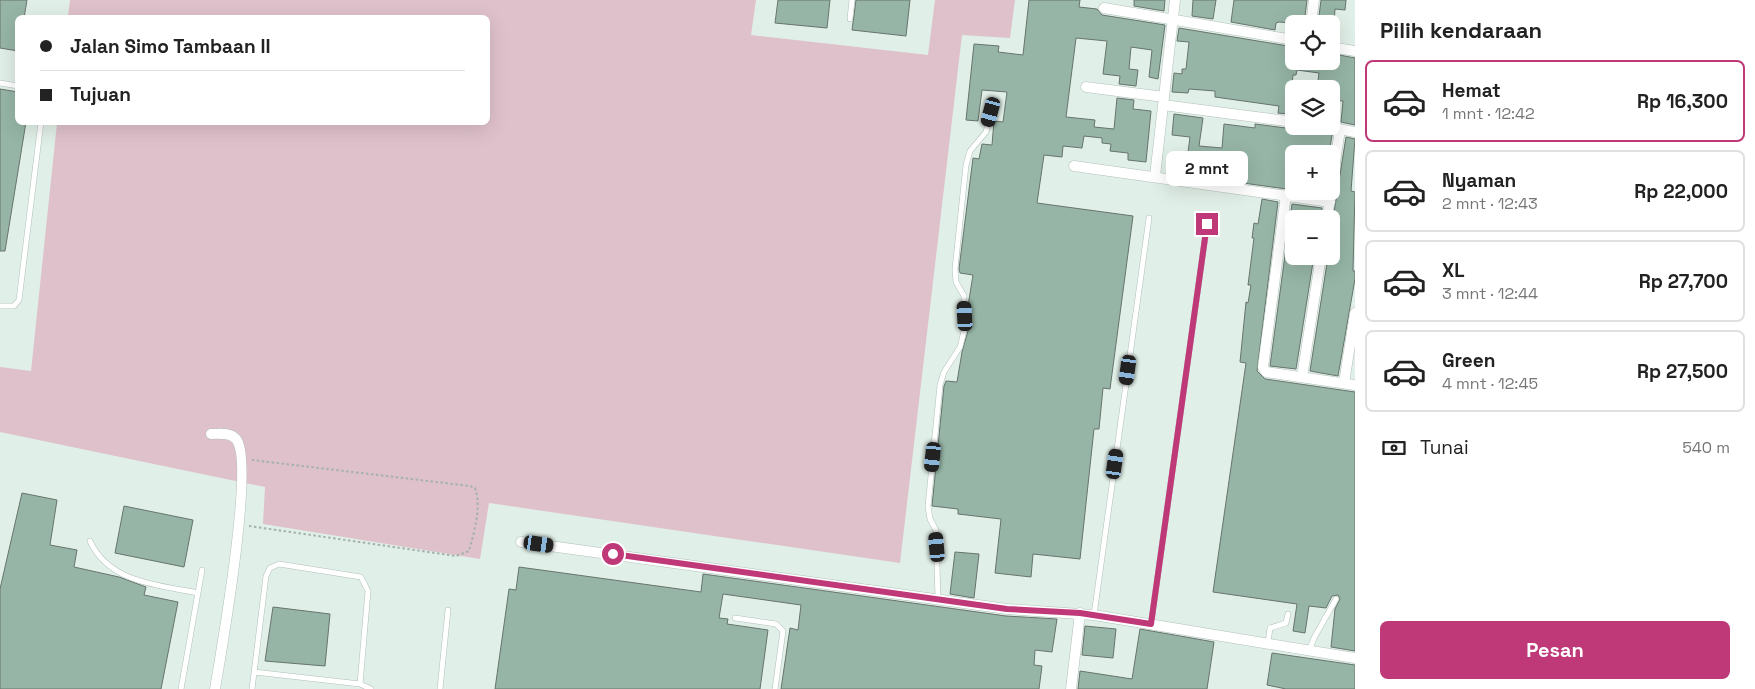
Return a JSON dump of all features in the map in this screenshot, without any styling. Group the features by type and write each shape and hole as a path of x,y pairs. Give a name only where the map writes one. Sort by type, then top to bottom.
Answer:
{"street":[{"path":"1155,176 1175,0"},
{"path":"1312,15 1314,0"},
{"path":"1104,8 1285,39"},
{"path":"1340,48 1355,51"},
{"path":"1086,87 1285,121"},
{"path":"1340,129 1355,132"},
{"path":"1074,166 1285,195"},
{"path":"1285,200 1263,368 1266,372 1355,385"},
{"path":"1317,200 1330,202 1329,210"},
{"path":"1302,376 1320,265"},
{"path":"1344,383 1355,313"},
{"path":"211,434 227,434 235,439 240,448 242,459 238,524 215,689"},
{"path":"521,542 1007,609 1080,613 1355,658"},
{"path":"1071,689 1080,613"}],"lane":[{"path":"850,19 852,0"},
{"path":"0,83 15,86"},
{"path":"938,599 936,530 930,519 928,506 936,430 942,378 960,347 964,331 964,296 956,282 955,269 966,165 970,150 986,132 991,112"},
{"path":"0,306 14,306 20,300 41,125"},
{"path":"1094,615 1149,218"},
{"path":"1151,624 1207,224"},
{"path":"90,541 94,550 115,572 133,580 198,593"},
{"path":"252,689 266,576 270,568 279,564 361,577 365,582 368,591 360,684"},
{"path":"181,689 202,570"},
{"path":"1314,652 1314,638 1336,599"},
{"path":"440,689 448,610"},
{"path":"1268,643 1270,628 1286,623 1288,614"},
{"path":"735,618 776,624 783,631 775,689"},
{"path":"254,672 360,684 371,689"}],"path":[{"path":"238,524 456,556 469,551 474,531 478,496 475,488 470,486 242,459"}],"shaded area":[{"path":"70,0 756,0 751,35 928,55 935,0 1015,0 1010,38 962,35 900,563 489,503 480,559 263,524 265,487 0,432 0,367 31,371 57,125 490,125 490,15 68,15"}],"building":[{"path":"0,0 27,0 24,15 15,15 15,50 0,48"},
{"path":"778,0 830,0 827,28 775,23"},
{"path":"856,0 910,0 906,36 852,30"},
{"path":"1029,0 1080,0 1079,7 1097,9 1102,15 1165,25 1158,79 1149,77 1152,50 1131,47 1129,69 1138,70 1136,86 1119,84 1120,76 1103,74 1107,41 1076,38 1066,117 1095,120 1094,127 1114,129 1117,98 1134,100 1133,109 1151,111 1146,162 1128,160 1128,153 1110,151 1111,144 1102,143 1102,138 1084,136 1082,148 1063,146 1062,157 1044,155 1037,203 1133,216 1110,389 1103,388 1099,429 1094,429 1080,559 1033,554 1031,577 995,573 1001,519 958,514 958,509 932,506 944,386 946,381 957,382 968,331 968,306 973,275 960,273 959,269 973,158 979,159 982,144 992,145 994,121 1003,122 1007,92 982,90 978,121 966,120 974,44 999,46 998,52 1023,55"},
{"path":"1134,0 1165,0 1164,11 1134,6"},
{"path":"1193,0 1216,0 1213,19 1192,16"},
{"path":"1234,0 1307,0 1305,15 1285,15 1285,22 1276,23 1275,30 1231,22"},
{"path":"1321,0 1346,0 1345,10 1335,9 1335,15 1319,15"},
{"path":"1179,28 1285,46 1285,70 1297,70 1296,75 1293,75 1292,80 1285,80 1285,114 1278,113 1279,106 1215,97 1215,91 1189,89 1188,93 1172,92 1174,73 1182,74 1182,69 1186,69 1189,42 1177,41"},
{"path":"1340,55 1355,58 1355,125 1341,122 1343,101 1340,101 1340,80 1318,80 1319,73 1297,70 1340,70"},
{"path":"0,89 15,92 15,125 26,125 5,251 0,251"},
{"path":"1174,114 1203,118 1199,146 1222,148 1224,124 1255,128 1255,124 1285,128 1285,135 1332,135 1330,145 1285,145 1285,189 1185,175 1190,137 1172,135"},
{"path":"1346,137 1355,139 1351,191 1355,192 1353,271 1355,271 1355,279 1338,376 1310,371 1327,265 1340,265 1340,210 1334,210 1336,200 1340,200 1340,175"},
{"path":"1262,199 1278,202 1257,371 1265,379 1355,392 1355,651 1331,647 1335,609 1340,599 1338,595 1332,596 1326,608 1309,606 1305,633 1293,631 1297,604 1213,592 1246,363 1240,362 1246,302 1248,303 1251,285 1248,285 1254,238 1252,238 1254,223 1258,224"},
{"path":"1292,204 1322,208 1322,210 1291,210"},
{"path":"1285,256 1285,265 1313,265 1296,369 1270,366"},
{"path":"22,493 57,500 50,545 77,550 74,567 119,577 146,587 144,595 178,602 161,689 0,689 0,589"},
{"path":"124,506 193,520 184,567 115,553"},
{"path":"955,552 979,554 974,598 950,594"},
{"path":"519,567 701,592 703,574 1006,616 1057,619 1052,652 1035,650 1034,665 1042,666 1039,689 781,689 790,628 798,630 801,605 723,594 719,618 728,619 727,624 768,630 760,689 495,689 509,589 516,590"},
{"path":"273,607 330,614 325,666 265,661"},
{"path":"1085,626 1116,629 1113,658 1082,655"},
{"path":"1140,629 1214,642 1207,689 1078,689 1080,671 1132,679"},
{"path":"1272,653 1355,665 1355,689 1286,689 1267,685"}],"route":[{"path":"613,554 1007,609 1080,613 1151,624 1207,224"}]}
